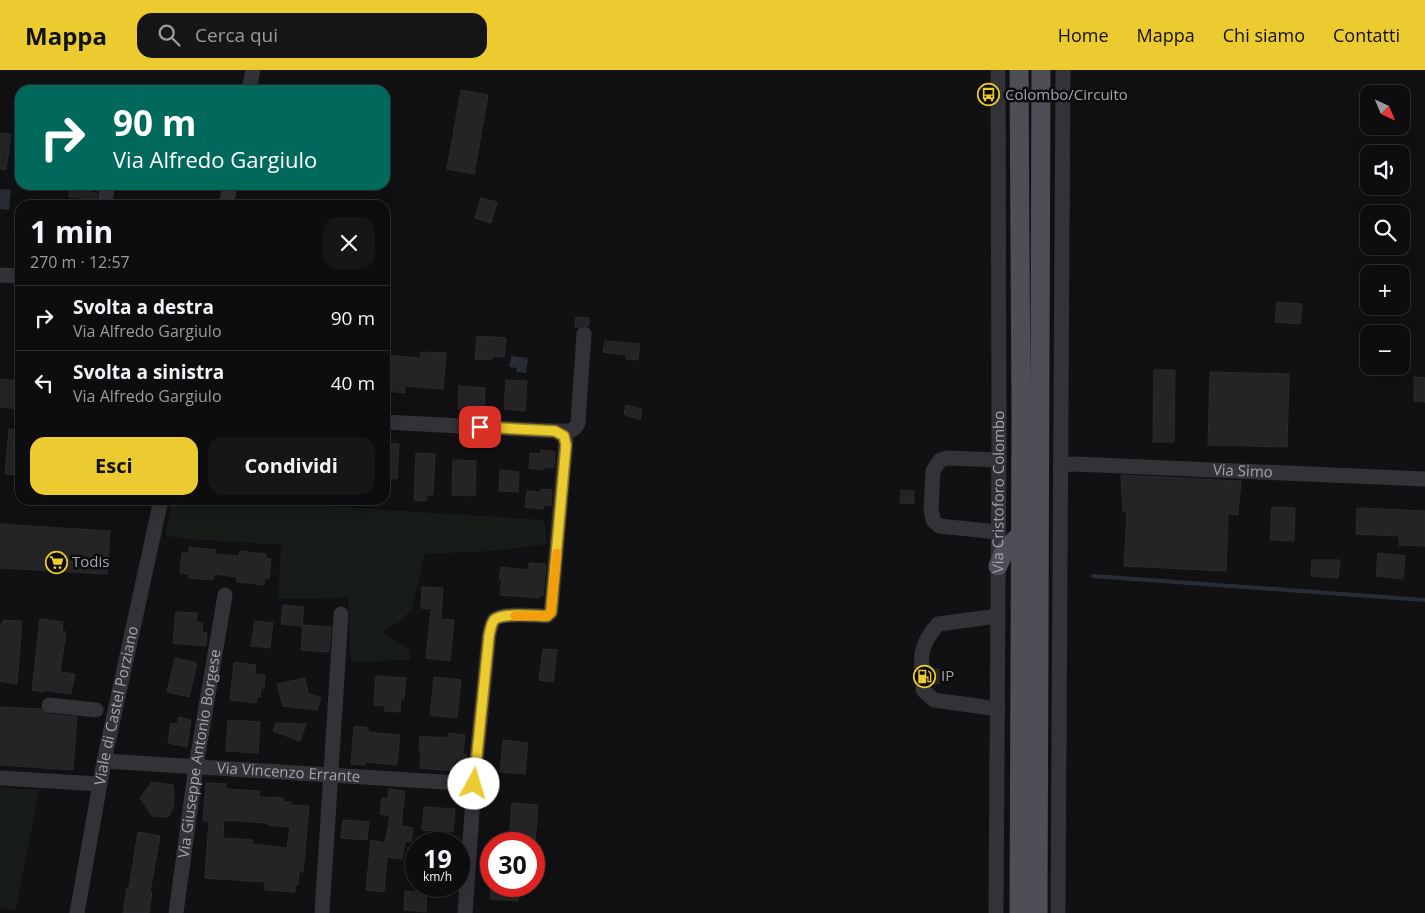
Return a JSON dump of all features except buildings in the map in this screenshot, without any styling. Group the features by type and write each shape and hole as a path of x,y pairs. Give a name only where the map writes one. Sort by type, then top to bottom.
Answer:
{"main road":[{"name":"Via Cristoforo Colombo","path":"1019,70 1021,534 1019,913"},
{"path":"1038,913 1041,70"},
{"path":"998,566 1005,550 1021,534"}],"street":[{"path":"249,85 253,70"},
{"name":"Via Cristoforo Colombo","path":"996,913 999,460 998,70"},
{"path":"1058,913 1063,70"},
{"path":"0,275 15,276"},
{"path":"1040,300 1062,278"},
{"path":"390,422 571,431 576,428 578,423 584,334"},
{"path":"465,913 474,784 489,636 492,624 498,618 505,616 547,616 551,612 566,445 564,436 555,431"},
{"path":"998,532 939,526 933,520 931,509 933,471 940,460 948,458 999,460"},
{"name":"Via Simo","path":"1061,465 1425,479"},
{"name":"Viale di Castel Porziano","path":"77,913 104,761 161,505"},
{"name":"Via Giuseppe Antonio Borgese","path":"176,913 196,766 225,595"},
{"path":"322,913 341,614"},
{"path":"998,616 938,624 924,644 921,656 923,690 934,700 998,709"},
{"path":"49,705 96,710"},
{"name":"Via Vincenzo Errante","path":"104,761 474,784"},
{"path":"0,778 100,784"}],"shaded area":[{"path":"0,189 11,190 9,210 0,209"},
{"path":"511,356 528,358 526,373 516,372 517,368 509,367"},
{"path":"171,505 309,505 544,520 547,544 493,551 425,554 412,608 401,621 383,632 410,649 410,660 351,662 348,598 278,599 281,545 165,536"},
{"path":"0,787 39,790 16,910 0,908"}],"waterway":[{"path":"1093,576 1425,600"}],"slow traffic":[{"path":"515,616 549,615 551,612 557,553"}],"place":[{"name":"Colombo/Circuito","path":"989,95"},
{"name":"Todis","path":"56,562"},
{"name":"IP","path":"925,676"}],"route":[{"path":"474,784 489,636 492,624 498,618 505,616 547,616 551,612 566,445 564,436 555,431 480,427"}]}
